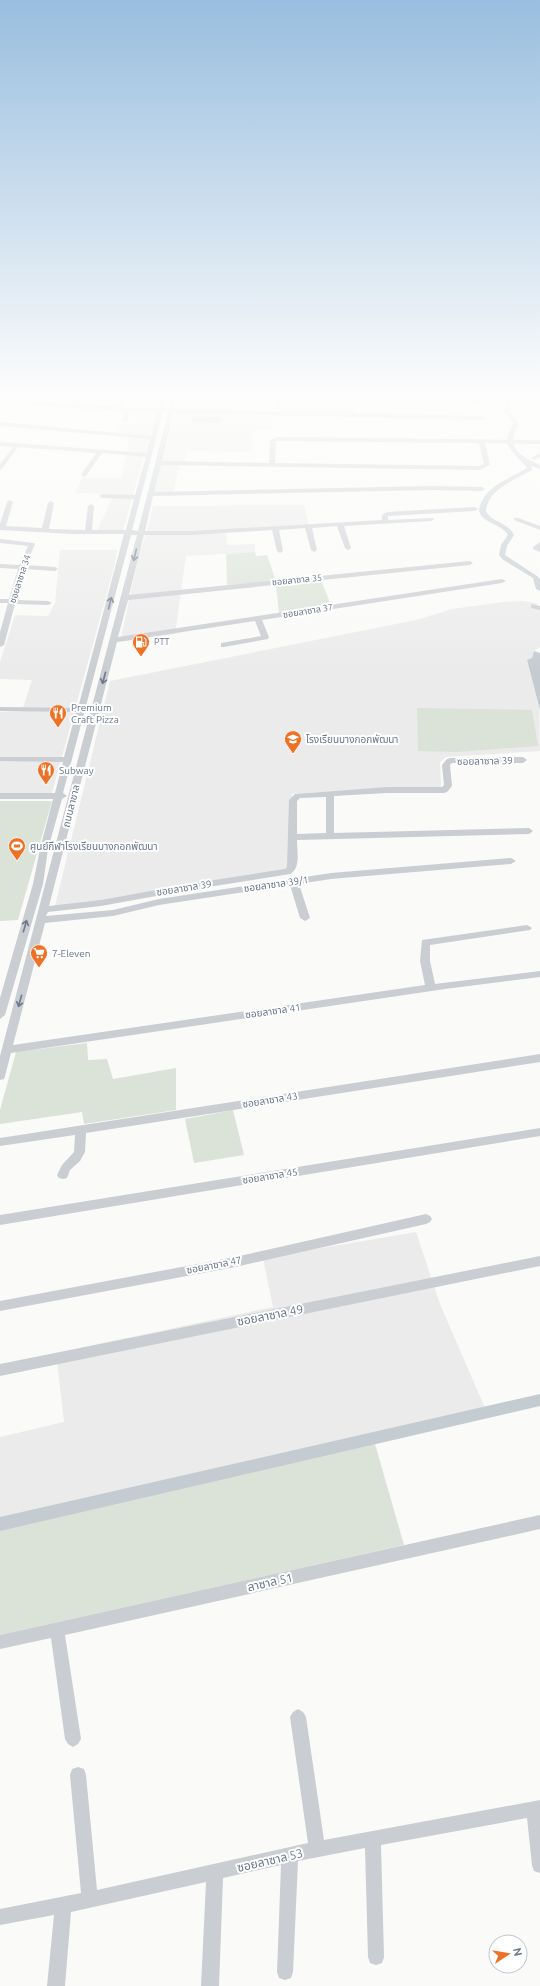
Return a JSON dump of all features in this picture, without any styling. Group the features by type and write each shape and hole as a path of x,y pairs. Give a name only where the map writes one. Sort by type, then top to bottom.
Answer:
{"street":[{"name":"ถนนลาซาล","path":"0,1015 38,884 44,849 140,488"},
{"name":"ถนนลาซาล","path":"0,1076 45,909 152,488"},
{"path":"150,494 432,488 482,489"},
{"path":"102,496 138,497"},
{"path":"10,502 1,528 88,532 204,533 340,524 433,522 428,512"},
{"path":"45,530 51,503"},
{"path":"88,532 91,506"},
{"path":"386,522 386,514 475,509"},
{"path":"516,519 540,528"},
{"path":"340,524 348,548"},
{"path":"308,526 314,550"},
{"path":"275,528 280,551"},
{"name":"ซอยลาซาล 34","path":"0,541 32,544 22,567 0,645"},
{"path":"540,544 535,548 540,550"},
{"name":"ซอยลาซาล 35","path":"124,598 470,563"},
{"path":"0,566 55,569"},
{"name":"ซอยลาซาล 37","path":"114,640 502,581"},
{"path":"0,601 48,603"},
{"path":"224,645 265,637 258,618"},
{"path":"0,709 81,710"},
{"path":"0,759 68,760"},
{"name":"ซอยลาซาล 39","path":"45,909 65,909 111,903 156,893 288,872 292,867 295,798 387,790 444,790 448,786 446,765 450,761 523,760"},
{"path":"330,795 330,836"},
{"path":"0,796 73,796"},
{"path":"293,837 529,831"},
{"name":"ซอยลาซาล 39/1","path":"42,920 113,913 202,895 331,876 511,861"},
{"path":"294,882 304,918"},
{"path":"38,884 51,884"},
{"path":"431,988 425,961 425,942 527,928"},
{"name":"ซอยลาซาล 41","path":"7,1050 431,988 540,974"},
{"name":"ซอยลาซาล 43","path":"0,1142 540,1058"},
{"path":"63,1175 67,1164 78,1156 81,1148 80,1129"},
{"name":"ซอยลาซาล 45","path":"0,1220 540,1132"},
{"name":"ซอยลาซาล 47","path":"0,1306 235,1262 426,1219"},
{"name":"ซอยลาซาล 49","path":"0,1370 540,1261"},
{"name":"ลาซาล 51","path":"0,1642 540,1522"},
{"path":"57,1630 73,1739"},
{"path":"298,1717 317,1849"},
{"path":"78,1775 90,1900"},
{"path":"537,1808 540,1865"},
{"name":"ซอยลาซาล 53","path":"0,1917 90,1900 317,1849 537,1808"},
{"path":"373,1839 376,1957"},
{"path":"284,1972 290,1855"},
{"path":"210,1986 215,1872"},
{"path":"56,1986 63,1905"}],"shaded area":[{"path":"77,488 135,488 122,534 96,533 114,494 75,493"},
{"path":"155,488 174,488 173,495 153,495"},
{"path":"304,505 309,525 196,532 147,532 153,506"},
{"path":"226,533 227,545 255,544 255,552 186,556 175,634 120,642 138,559 146,534"},
{"path":"60,550 117,550 115,564 52,793 0,793 0,712 22,711 32,680 0,679 0,662 15,615 48,616 55,603"},
{"path":"255,552 256,556 267,555 276,581 227,585 226,554"},
{"path":"321,580 331,605 279,613 276,584"},
{"name":"โรงเรียนบางกอกพัฒนา","path":"523,601 536,603 540,610 540,647 534,651 532,658 527,661 539,705 540,751 446,757 440,762 441,787 379,788 292,794 289,870 111,901 55,906 110,681 416,620 452,609 503,602"},
{"path":"534,651 540,653 540,710 527,660 532,658"},
{"path":"417,708 532,710 538,746 457,752 418,751"},
{"name":"ศูนย์กีฬาโรงเรียนบางกอกพัฒนา","path":"0,801 52,801 18,920 0,921"},
{"path":"87,1043 88,1060 107,1059 113,1079 176,1068 176,1110 84,1124 82,1112 0,1124 0,1110 16,1052"},
{"path":"233,1110 244,1155 194,1163 185,1119"},
{"path":"416,1232 440,1304 485,1408 0,1522 0,1437 64,1422 56,1353 273,1307 263,1258"},
{"path":"375,1444 404,1545 0,1635 0,1528"}],"waterway":[{"path":"498,488 486,500 482,511 483,514 507,529 511,535 509,540 504,545 502,555 504,558 535,577 538,581 540,589"},
{"path":"0,1524 540,1400"}],"place":[{"name":"PTT","path":"141,657"},
{"name":"Premium Craft Pizza","path":"58,728"},
{"name":"โรงเรียนบางกอกพัฒนา","path":"293,754"},
{"name":"Subway","path":"46,785"},
{"name":"ศูนย์กีฬาโรงเรียนบางกอกพัฒนา","path":"17,861"},
{"name":"7-Eleven","path":"39,968"}]}
